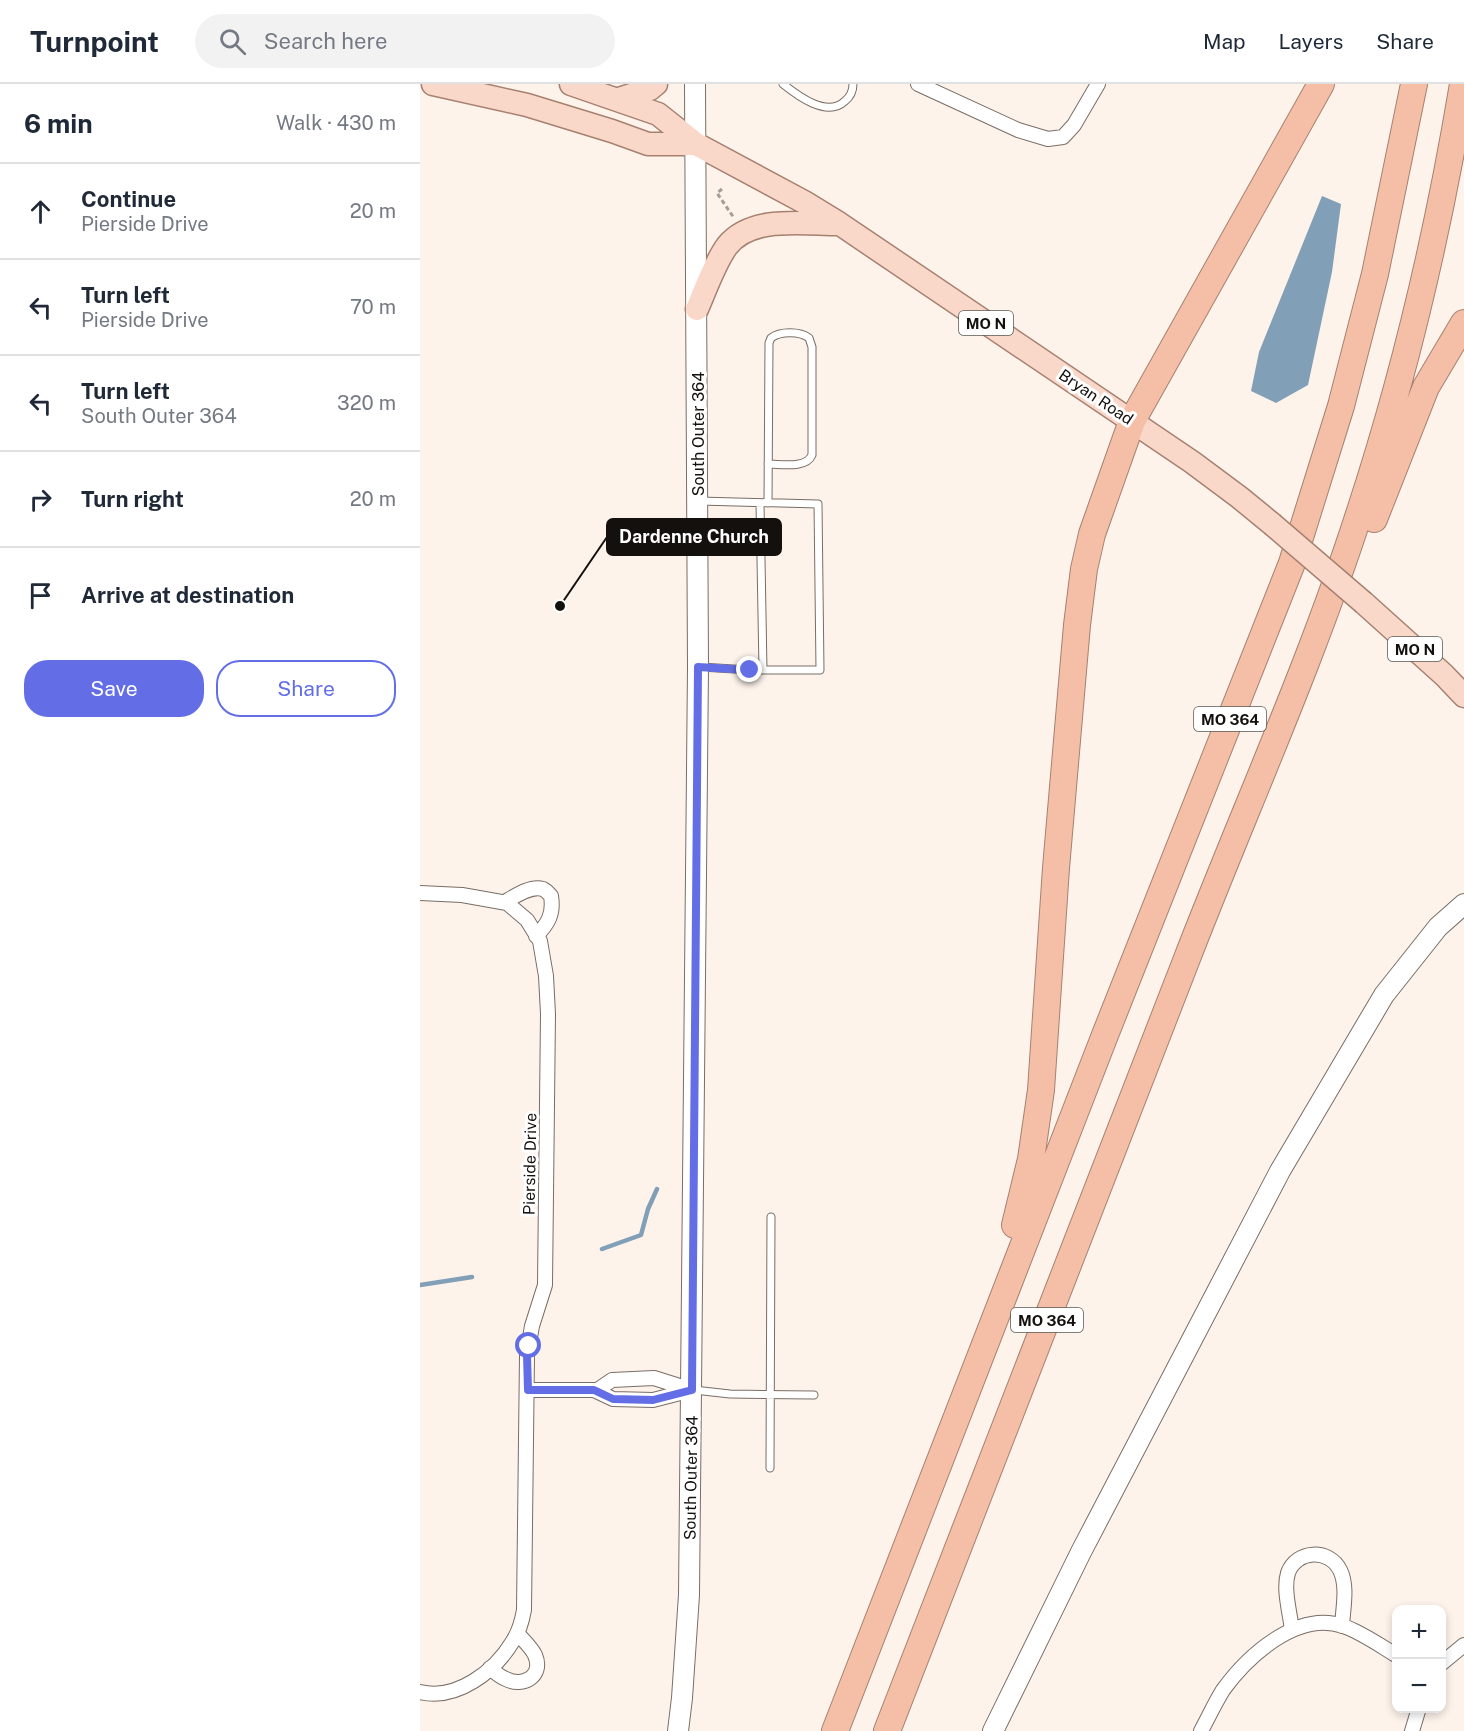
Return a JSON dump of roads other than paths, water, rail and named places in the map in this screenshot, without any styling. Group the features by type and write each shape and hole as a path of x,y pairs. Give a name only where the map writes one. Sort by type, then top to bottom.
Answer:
{"highway":[{"path":"988,1336 1024,1194 1037,1123 1056,867 1084,569 1092,534 1132,421 1321,84"},
{"name":"MO 364","path":"835,1731 1292,562 1341,406 1375,274 1414,84"},
{"name":"MO 364","path":"887,1731 1206,909 1305,662 1360,511 1399,380 1438,217 1463,84"},
{"path":"1305,662 1359,556 1426,387 1464,323"}],"main road":[{"path":"433,84 527,105 648,144 696,144"},
{"name":"Bryan Road","path":"571,84 658,114 696,144 840,224 1132,421 1218,480 1272,524 1364,603 1464,696"},
{"path":"619,99 650,89 656,84"},
{"path":"697,309 717,263 739,234 756,228 782,224 840,224"}],"street":[{"name":"South Outer 364","path":"678,1731 689,1595 692,1390 698,667 695,84"},
{"path":"918,84 1018,130 1048,139 1063,137 1098,84"},
{"path":"420,893 462,895 505,902 520,893 543,890 551,896 553,908 550,919 536,936"},
{"name":"Pierside Drive","path":"420,1692 441,1694 477,1679 502,1655 517,1633 524,1610 527,1355 532,1326 545,1285 548,1014 546,976 540,941 527,920 505,902"},
{"path":"993,1731 1081,1552 1280,1171 1384,995 1438,927 1464,904"},
{"path":"596,1391 612,1380 654,1378 692,1390"},
{"path":"528,1390 596,1391 613,1399 653,1400 692,1390"},
{"path":"1292,1629 1286,1583 1288,1573 1292,1565 1300,1558 1310,1554 1328,1557 1340,1569 1344,1596 1342,1626"},
{"path":"1201,1731 1223,1691 1258,1650 1292,1629 1317,1624 1342,1626 1392,1653"},
{"path":"490,1668 506,1679 518,1683 528,1681 535,1675 537,1666 535,1656 517,1633"},
{"path":"1446,1660 1464,1645"},
{"path":"1412,1731 1417,1713"}],"lane":[{"path":"783,84 814,104 832,108 846,100 853,91 853,84"},
{"path":"763,670 764,503 768,464 769,343 771,338 779,334 802,334 810,338 812,347 812,455 810,460 804,463 768,464"},
{"path":"698,501 818,504 819,670 698,667"},
{"path":"770,1468 771,1217"},
{"path":"692,1390 730,1394 814,1395"}],"water":[{"path":"1322,196 1341,204 1332,272 1308,385 1276,403 1251,391 1259,352"}],"waterway":[{"path":"602,1249 641,1235 648,1209 657,1189"},
{"path":"420,1285 472,1277"}],"place":[{"name":"Dardenne Church","path":"560,606"}]}
